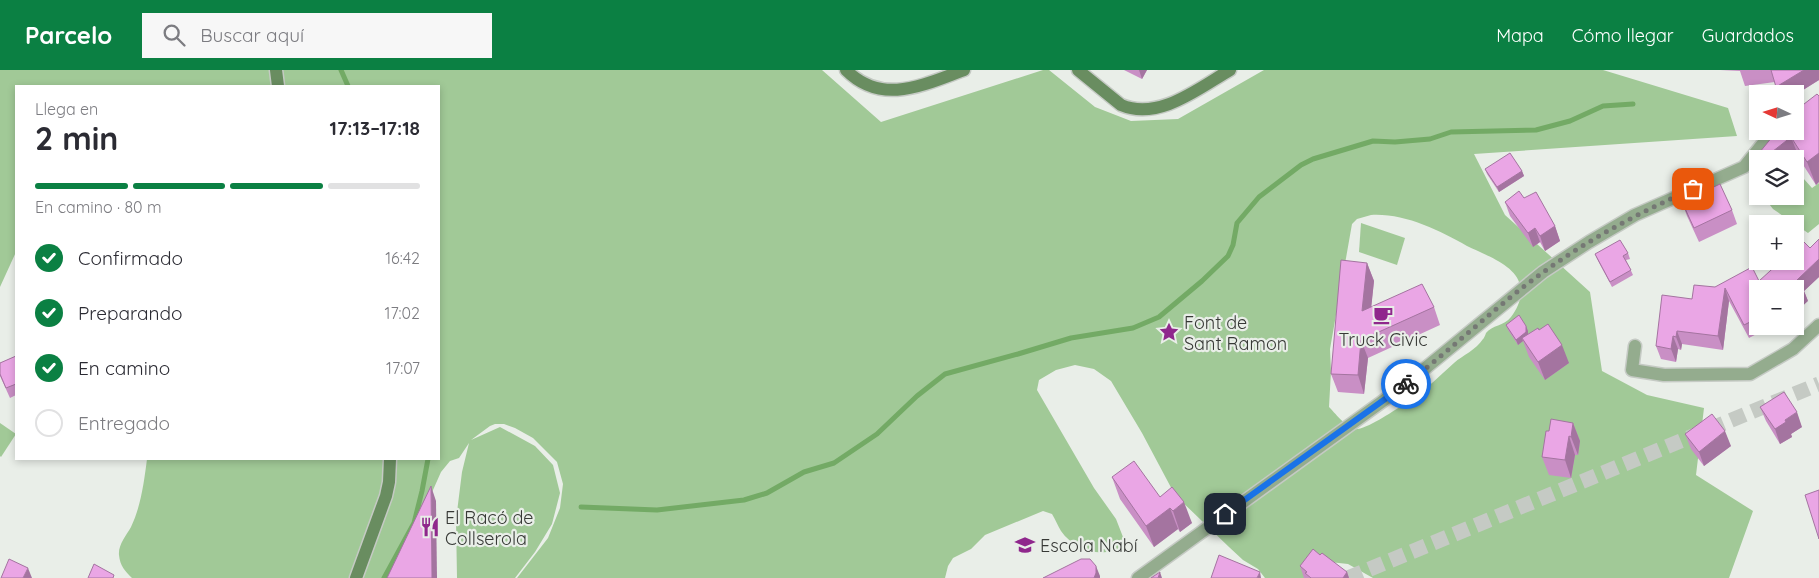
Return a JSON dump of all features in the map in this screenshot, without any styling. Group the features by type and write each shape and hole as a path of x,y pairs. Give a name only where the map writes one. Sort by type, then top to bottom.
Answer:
{"main road":[{"path":"276,70 278,85"},
{"path":"846,70 864,85 890,91 917,86 964,70"},
{"path":"1078,70 1121,105 1144,110 1158,107 1180,98 1230,70"},
{"path":"356,578 386,496 390,460"}],"street":[{"path":"1138,578 1409,382 1543,272 1635,216 1744,167 1766,140"},
{"path":"1635,346 1632,370 1664,375 1750,374 1793,349 1819,325"}],"green space":[{"path":"0,70 822,70 881,122 1043,70 1049,70 1095,107 1131,121 1178,119 1264,70 1603,70 1728,108 1737,136 1474,154 1505,215 1590,292 1602,371 1647,395 1704,408 1696,475 1753,511 1729,578 1373,578 1348,564 1321,561 1304,578 1265,578 1258,569 1243,560 1175,495 1142,433 1111,381 1094,369 1075,365 1056,370 1039,380 1037,390 1094,488 1116,519 1123,537 1121,547 1114,551 1097,552 1081,548 1061,531 1052,514 1043,511 985,535 971,549 953,558 948,566 945,578 517,578 548,538 560,508 563,484 557,462 533,438 515,428 504,424 495,424 471,440 500,427 535,446 553,465 560,493 552,524 535,552 515,578 457,578 456,520 462,472 469,443 459,458 450,461 441,472 394,578 132,578 122,565 119,551 131,527 140,502 147,460 440,460 440,85 15,85 15,254 0,287","holes":["1371,215 1396,217 1421,224 1445,234 1506,266 1517,278 1521,289 1520,298 1516,310 1508,320 1491,328 1477,346 1422,391 1378,421 1359,429 1354,429 1344,423 1329,407 1330,349 1352,224 1357,219"]},
{"path":"1804,179 1812,188 1819,183 1819,224 1808,233 1804,230 1804,215 1782,215 1770,205 1804,205"},
{"path":"1361,223 1405,238 1397,265 1359,252"},
{"path":"0,423 15,433 15,436 0,456"}],"building":[{"path":"1771,70 1804,70 1779,85 1775,85"},
{"path":"1817,94 1819,96 1819,153 1807,162 1804,157 1804,150 1799,150 1793,140 1804,140 1804,104"},
{"path":"1770,140 1787,140 1774,150 1762,150"},
{"path":"1510,153 1522,171 1497,187 1485,169"},
{"path":"1720,184 1732,210 1694,228 1682,202"},
{"path":"1519,191 1524,198 1536,192 1555,226 1540,236 1535,228 1528,233 1505,202"},
{"path":"1819,239 1819,259 1797,280 1760,280 1771,270 1804,270 1804,242 1810,248"},
{"path":"1620,240 1628,253 1623,256 1631,270 1610,282 1595,254"},
{"path":"1341,260 1367,263 1362,311 1422,284 1434,307 1361,340 1358,375 1331,374"},
{"path":"1749,269 1754,270 1758,280 1749,280 1749,322 1744,325 1725,288 1718,336 1677,331 1676,337 1673,336 1671,349 1656,346 1662,295 1692,299 1694,285 1715,287"},
{"path":"1519,315 1526,326 1526,332 1516,340 1506,325"},
{"path":"1548,324 1562,345 1538,362 1522,338"},
{"path":"15,356 15,384 6,388 0,374 0,363"},
{"path":"1784,392 1797,412 1775,429 1760,407"},
{"path":"1712,414 1725,431 1699,452 1685,434"},
{"path":"1551,419 1573,423 1565,460 1542,457 1546,431 1549,431"},
{"path":"1134,461 1160,497 1172,487 1184,502 1173,511 1170,508 1146,526 1112,477"},
{"path":"431,486 432,578 387,578"},
{"path":"1819,490 1819,539 1805,495"},
{"path":"1313,549 1320,555 1322,553 1347,572 1343,578 1311,578 1305,573 1307,572 1300,566"},
{"path":"1219,555 1260,572 1257,578 1211,578"},
{"path":"9,559 28,568 23,578 1,578"},
{"path":"1081,559 1090,559 1096,566 1094,578 1043,578"},
{"path":"94,564 114,575 113,578 88,578"},
{"path":"1160,572 1158,578 1151,578"}],"waterway":[{"path":"341,70 348,85"},
{"path":"581,507 657,510 744,500 767,493 804,472 834,463 877,434 917,396 945,374 1071,338 1133,328 1159,317 1202,281 1228,256 1233,245 1237,223 1259,197 1301,165 1313,159 1373,141 1395,142 1430,139 1451,132 1536,130 1570,121 1603,106 1633,104"},
{"path":"384,578 414,523 428,460"}],"tunnel":[{"path":"1348,578 1819,384"}],"way so far":[{"path":"1406,384 1543,272 1635,216 1693,189"}],"place":[{"name":"Truck Civic","path":"1383,315"},
{"name":"Font de Sant Ramon","path":"1169,332"},
{"name":"El Racó de Collserola","path":"430,527"},
{"name":"Escola Nabí","path":"1025,545"}],"route":[{"path":"1225,514 1406,384"}]}
